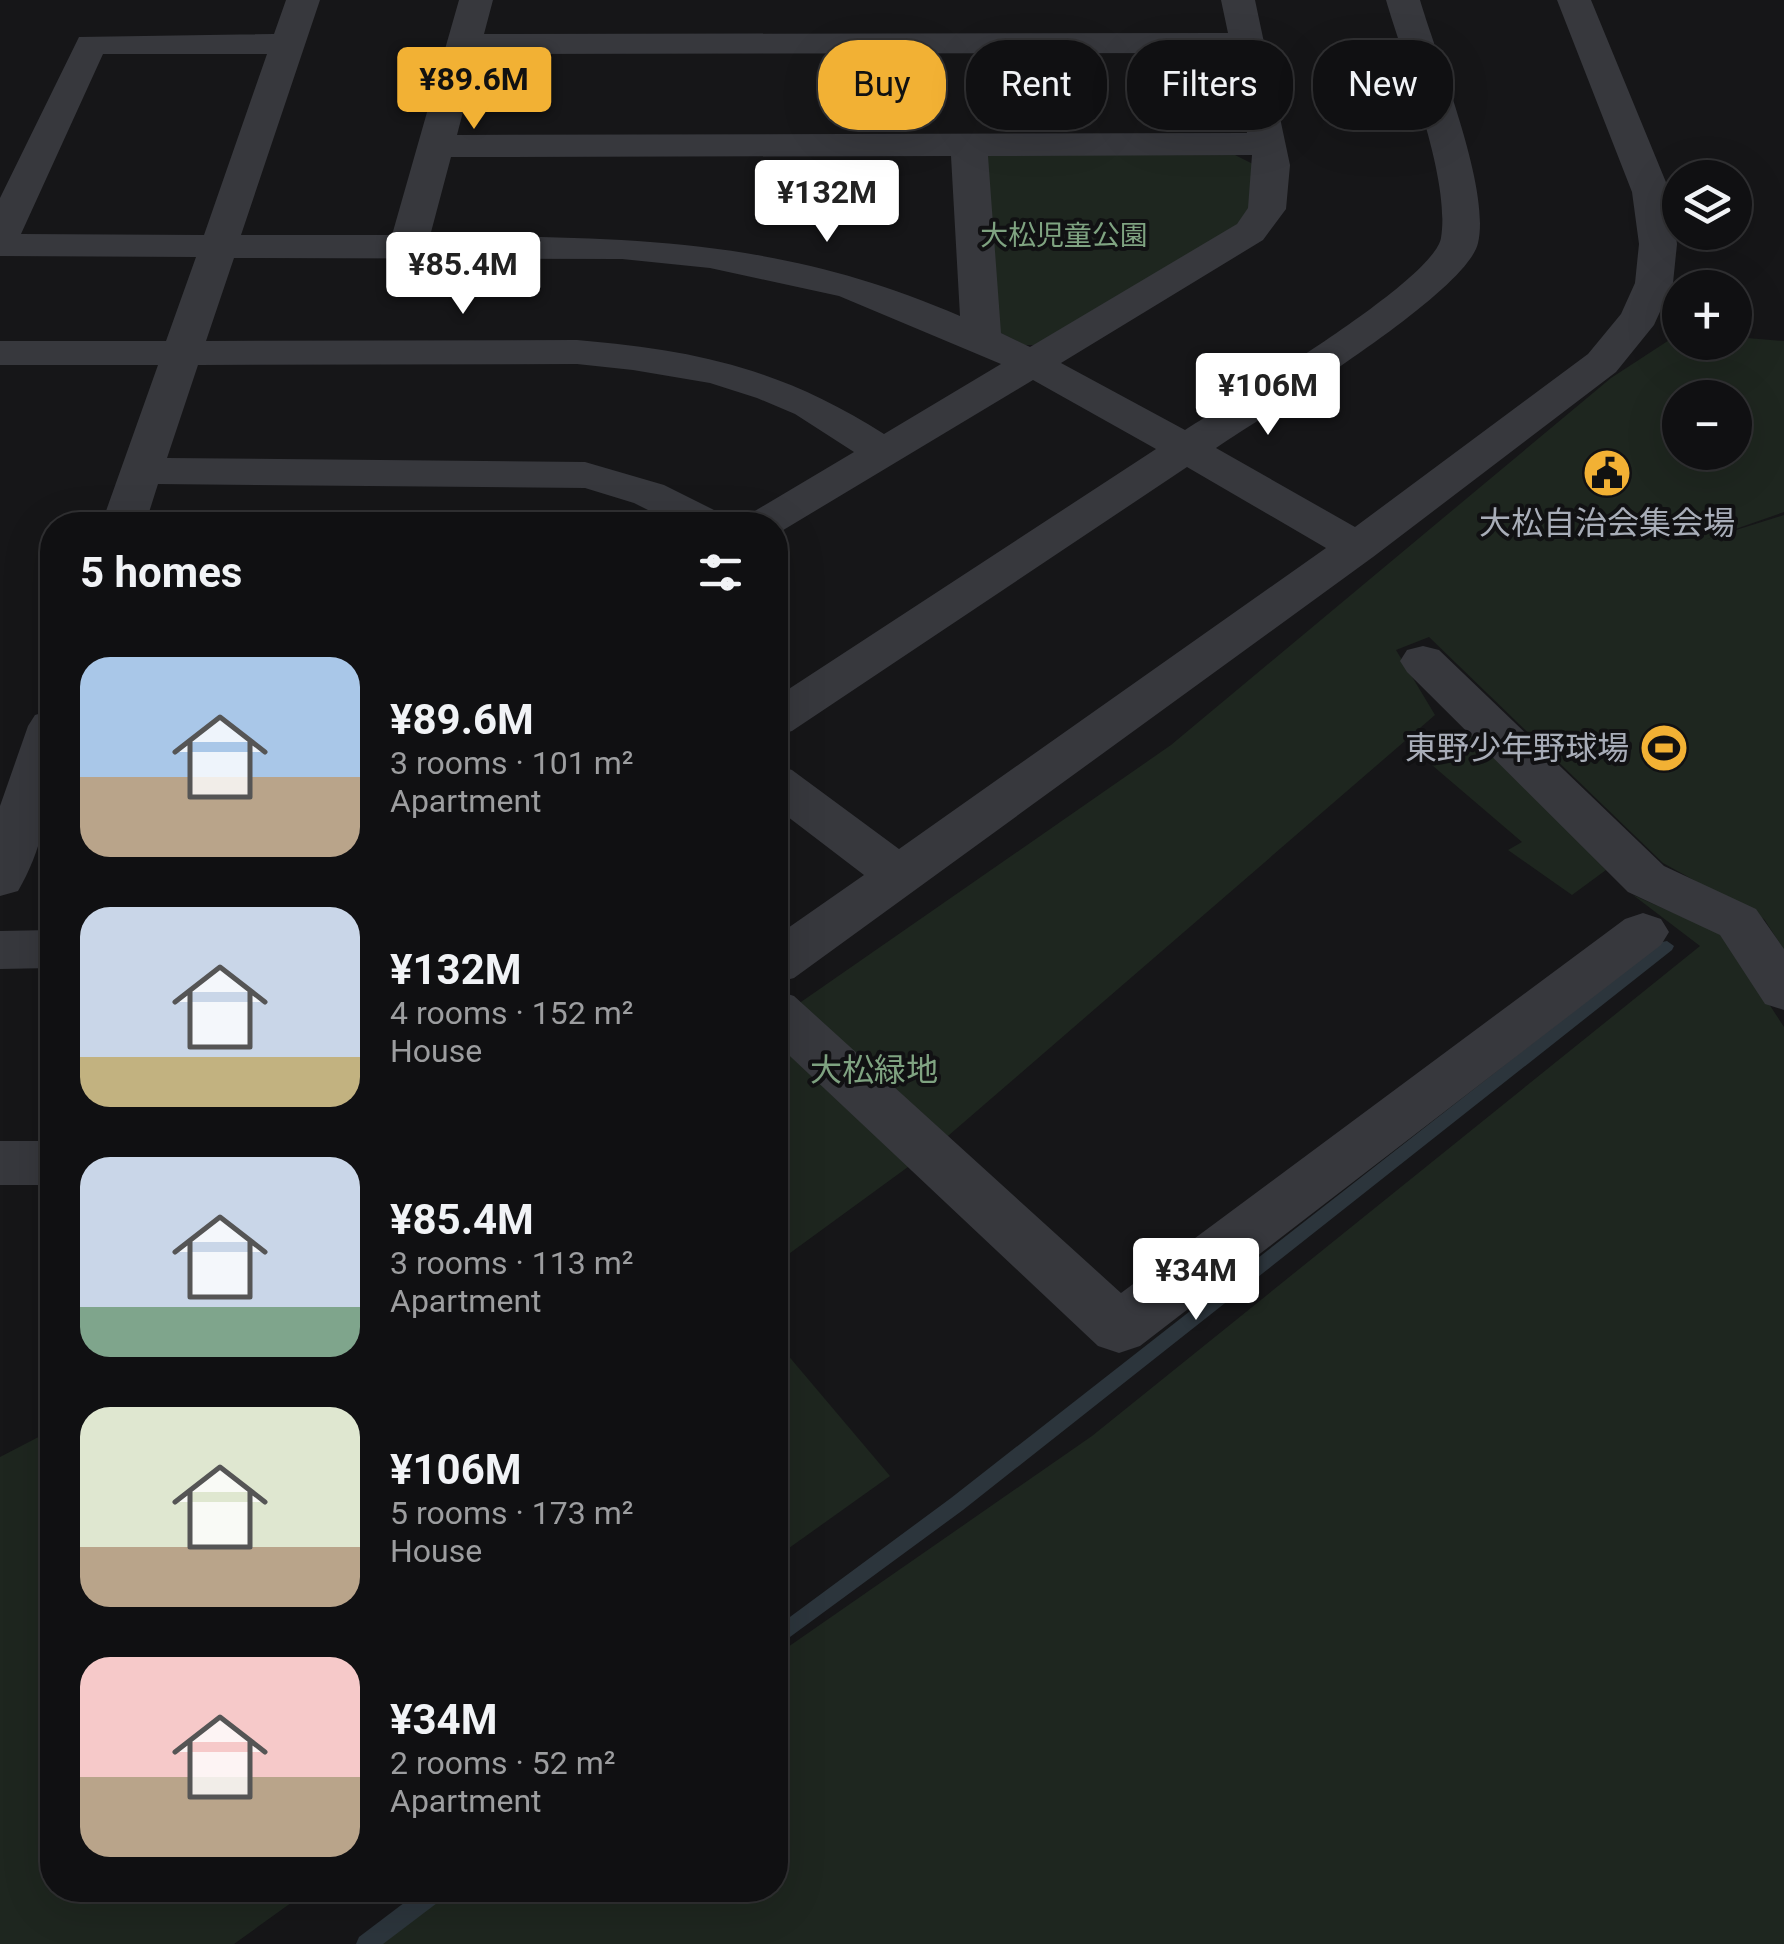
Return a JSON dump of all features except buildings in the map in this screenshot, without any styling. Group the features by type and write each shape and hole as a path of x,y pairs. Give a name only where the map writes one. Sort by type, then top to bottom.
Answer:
{"street":[{"path":"127,512 303,0"},
{"path":"408,246 476,0"},
{"path":"1238,0 1247,40"},
{"path":"788,711 1409,302 1458,246 1462,201 1402,0"},
{"path":"788,955 1357,547 1602,363 1640,317 1654,284 1658,244 1652,192 1574,0"},
{"path":"464,44 1127,43"},
{"path":"288,44 91,44 0,242 622,248 693,254 778,268 851,287 980,339 1357,547"},
{"path":"785,512 1250,232 1267,209 1272,188 1265,130"},
{"path":"436,146 1268,144"},
{"path":"969,145 980,339"},
{"path":"0,353 577,352 635,356 767,388 801,402 884,453"},
{"path":"141,471 585,475 629,484 688,512"},
{"path":"1423,661 1646,879 1738,922 1784,990"},
{"path":"0,878 40,766"},
{"path":"788,792 899,875"},
{"path":"788,1022 1119,1328 1644,932"},
{"path":"0,950 40,949"},
{"path":"0,1163 40,1162"}],"green space":[{"name":"大松児童公園","path":"985,154 1233,154 1253,164 1250,209 1234,228 1037,345 1025,345 987,326"},
{"name":"大松緑地","path":"1752,338 1784,341 1784,512 1704,540 1784,515 1784,950 1764,919 1663,863 1429,637 1396,650 1435,715 934,1148 788,1255 788,1011 1171,745 1611,378 1662,345 1662,360 1752,360"},
{"path":"1473,726 1606,870 1572,895 1508,850 1522,842 1419,754"},
{"path":"1633,895 1724,935 1784,1027 1784,1944 359,1944 420,1902 788,1902 788,1647 1092,1436 1700,946"},
{"path":"788,1355 890,1476 788,1549"},
{"path":"40,1436 40,1902 292,1902 234,1944 0,1944 0,1457"}],"waterway":[{"path":"788,1629 957,1504 1667,946"},
{"path":"366,1944 422,1902"}],"place":[{"name":"大松自治会集会場","path":"1607,473"},
{"name":"東野少年野球場","path":"1664,748"}]}
